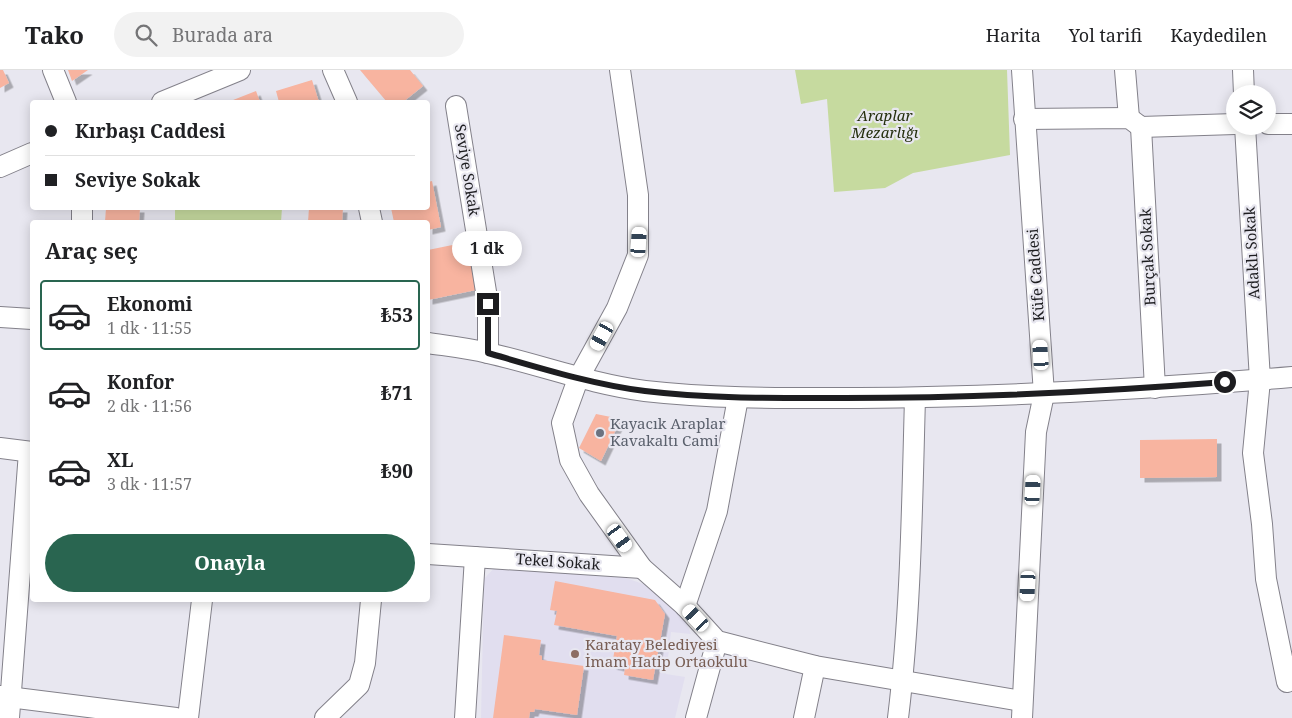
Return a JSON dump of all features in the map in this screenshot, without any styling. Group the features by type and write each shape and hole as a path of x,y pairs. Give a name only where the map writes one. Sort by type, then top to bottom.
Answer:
{"street":[{"path":"53,70 65,100"},
{"path":"167,100 240,70"},
{"path":"333,70 346,100"},
{"path":"620,70 638,195 638,255 617,308 578,379 562,422 570,460 589,494 642,568 685,606 717,641 815,666 902,682 1022,710"},
{"name":"Küfe Caddesi","path":"1022,70 1044,394 1036,432 1022,710"},
{"name":"Burçak Sokak","path":"1125,70 1135,122 1155,388"},
{"path":"1243,70 1244,85"},
{"name":"Seviye Sokak","path":"456,106 488,304 488,353"},
{"path":"1024,119 1226,124"},
{"path":"1276,124 1292,124"},
{"name":"Adaklı Sokak","path":"1246,135 1260,380 1253,453 1262,524 1266,579 1283,682"},
{"path":"0,167 30,154"},
{"path":"0,318 30,318"},
{"path":"430,343 488,353 578,379 645,391 738,398 915,398 1044,394 1155,388 1292,377"},
{"path":"685,606 717,511 738,398"},
{"path":"898,718 902,682 915,398"},
{"path":"0,448 30,452"},
{"path":"8,718 5,697 9,582 30,458"},
{"name":"Tekel Sokak","path":"430,554 642,568"},
{"path":"465,718 475,557"},
{"path":"188,718 202,602"},
{"path":"325,718 359,685 365,662 371,602"},
{"path":"696,718 717,641"},
{"path":"804,718 815,666"},
{"path":"5,697 176,718"}],"shaded area":[{"name":"Karatay Belediyesi İmam Hatip Ortaokulu","path":"497,565 623,577 649,586 683,616 691,634 671,632 666,674 685,677 675,718 481,718 484,579"}],"green space":[{"name":"Araplar Mezarlığı","path":"795,70 1007,70 1010,155 913,173 885,188 834,192 827,99 801,104"},
{"path":"175,210 282,210 281,220 175,220"}],"building":[{"path":"0,70 3,70 9,83 0,88"},
{"path":"68,70 88,70 72,81"},
{"path":"360,70 410,70 423,86 406,100 385,100"},
{"path":"312,80 318,100 278,100 276,91"},
{"path":"256,91 259,100 233,100"},
{"path":"432,181 441,227 430,230 430,220 394,220 391,210 430,210 430,182"},
{"path":"106,210 140,210 139,220 105,220"},
{"path":"309,210 343,210 342,220 308,220"},
{"path":"467,242 476,290 430,300 430,250"},
{"name":"Kayacık Araplar Kavakaltı Cami","path":"596,414 621,419 601,461 579,448"},
{"path":"1217,439 1217,477 1140,478 1140,440"},
{"path":"555,581 655,600 665,614 653,680 624,675 625,668 612,665 617,636 554,625 557,611 550,610"},
{"path":"504,635 541,640 539,655 542,656 542,660 584,666 577,715 535,709 534,712 530,712 529,718 493,718"}],"place":[{"name":"Kayacık Araplar Kavakaltı Cami","path":"600,433"},
{"name":"Karatay Belediyesi İmam Hatip Ortaokulu","path":"575,654"}],"route":[{"path":"488,304 490,330 488,353 578,379 645,391 738,398 915,398 1044,394 1225,382"}]}
